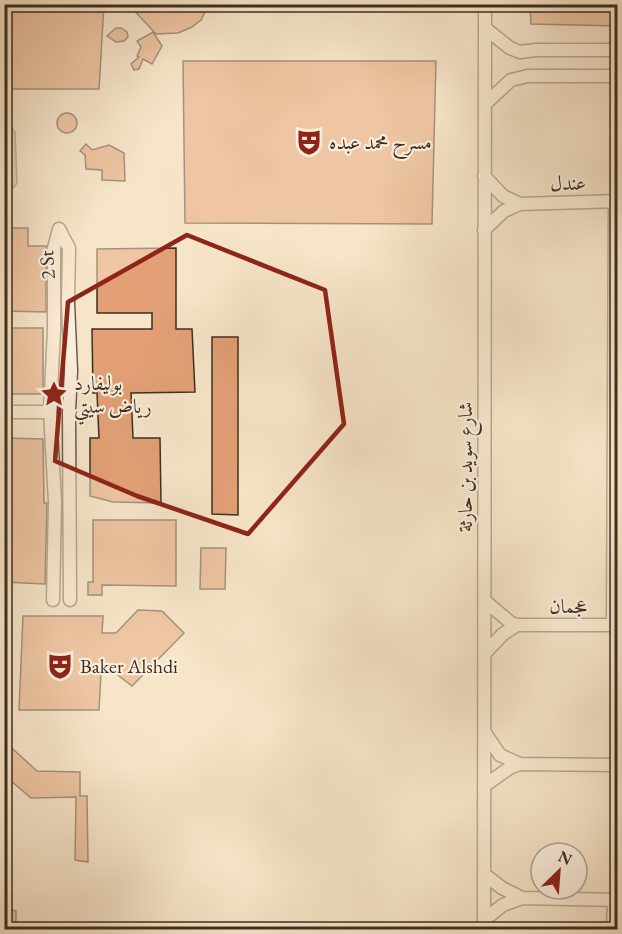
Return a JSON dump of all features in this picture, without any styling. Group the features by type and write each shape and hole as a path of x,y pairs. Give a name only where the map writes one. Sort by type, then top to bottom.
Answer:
{"street":[{"name":"شارع سويد بن حارثة","path":"484,925 485,4"},
{"path":"486,29 510,48 520,52 618,50"},
{"path":"485,104 511,80 528,76 618,76"},
{"path":"484,176 503,196 520,204"},
{"path":"615,625 616,201"},
{"name":"عندل","path":"520,204 616,201"},
{"path":"484,230 504,211 520,204"},
{"name":"2 St","path":"53,600 55,508 50,412 54,248 59,229 69,248 72,371 69,435 70,600"},
{"path":"54,313 69,312"},
{"path":"51,389 70,390"},
{"path":"4,412 50,412"},
{"path":"52,435 69,435"},
{"path":"55,508 69,508"},
{"path":"484,601 511,623 517,625"},
{"path":"485,653 503,634 517,625"},
{"name":"عجمان","path":"517,625 615,625"},
{"path":"485,733 500,755 520,764"},
{"path":"484,786 511,767 520,764 618,765"},
{"path":"484,874 502,888 522,898"},
{"path":"484,925 503,905 522,898 616,900 613,930"}],"highlighted area":[{"path":"187,235 325,290 344,424 248,534 137,496 55,461 68,302"}],"green space":[{"path":"4,128 13,129 15,132 17,183 9,190 4,190"}],"building":[{"path":"4,4 104,4 99,89 4,89"},
{"path":"128,4 209,4 201,20 192,27 178,33 156,34"},
{"path":"530,4 618,4 618,26 531,24"},
{"path":"116,28 127,32 128,37 124,41 116,42 107,36"},
{"path":"153,32 162,46 152,64 143,59 139,69 134,70 131,64 139,57 137,56 141,47 137,41"},
{"name":"مسرح محمد عبده","path":"183,61 436,61 432,224 185,223"},
{"path":"67,113 74,116 77,123 74,130 67,133 60,130 57,123 60,116"},
{"path":"86,144 92,150 109,145 124,153 125,181 102,180 102,170 86,169 85,155 80,151"},
{"path":"4,228 28,228 28,246 46,246 46,312 4,311"},
{"path":"176,248 176,329 192,329 195,392 131,393 133,438 160,438 161,503 113,502 90,496 90,438 99,438 97,393 93,393 92,329 152,329 152,313 97,313 97,249"},
{"path":"4,328 43,328 43,394 4,394"},
{"path":"212,337 238,337 238,515 212,514"},
{"path":"4,438 43,439 44,503 47,503 45,584 4,582"},
{"path":"93,520 176,520 176,586 102,585 102,595 88,595 88,582 93,582"},
{"path":"201,548 226,548 225,589 200,589"},
{"path":"138,610 162,611 184,633 132,686 115,673 101,673 99,710 19,710 23,616 103,616 102,633 116,633"},
{"path":"4,741 37,771 80,772 80,796 87,796 88,862 75,860 76,797 31,798 4,775"},
{"path":"4,908 16,911 13,929 4,927"}],"place":[{"name":"مسرح محمد عبده","path":"309,142"},
{"name":"بوليفارد رياض سيتي","path":"54,394"},
{"name":"Baker Alshdi","path":"60,666"}]}
